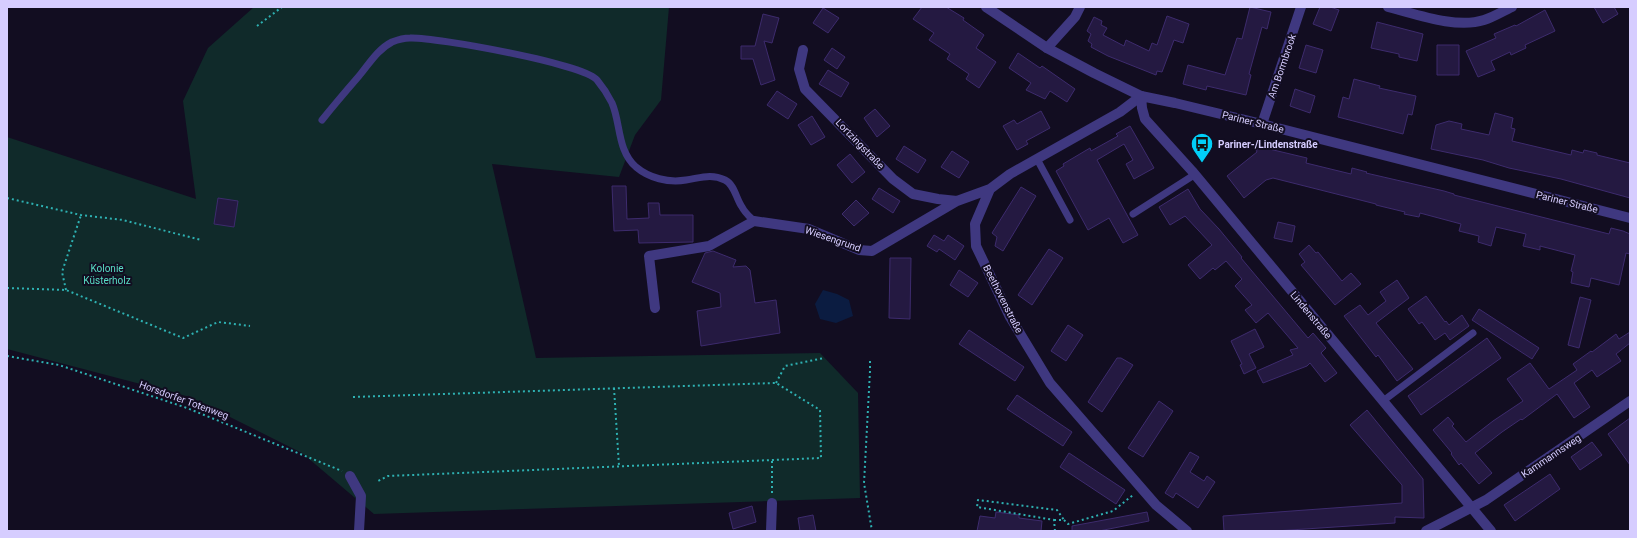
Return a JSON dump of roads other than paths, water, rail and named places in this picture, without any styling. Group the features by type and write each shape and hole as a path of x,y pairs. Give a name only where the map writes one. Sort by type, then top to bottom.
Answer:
{"street":[{"name":"Pariner Straße","path":"986,7 1047,48 1094,74 1141,96 1262,124 1630,218"},
{"path":"1047,48 1075,17 1080,7"},
{"name":"Am Bormbrook","path":"1262,124 1301,7"},
{"path":"1388,7 1432,18 1461,23 1484,20 1512,7"},
{"name":"Lortzingstraße","path":"803,50 799,70 805,89 893,179 913,194 938,199 957,200"},
{"name":"Beethovenstraße","path":"1141,96 1120,112 1010,174 990,189 975,224 976,246 1010,317 1050,383 1156,505 1187,531"},
{"name":"Lindenstraße","path":"1141,96 1145,119 1194,175 1491,531"},
{"name":"Wiesengrund","path":"754,221 809,229 859,250 872,251 957,200 990,189"},
{"path":"655,308 649,256 709,246 754,221"},
{"name":"Kammannsweg","path":"1426,531 1486,500 1630,401"},
{"path":"350,476 360,496 359,531"},
{"path":"771,531 772,503"}],"lane":[{"path":"322,120 383,47 394,41 409,38 467,44 539,60 580,71 596,78 612,103 624,151 634,165 644,174 659,179 685,180 705,176 726,180 733,187 742,208 754,221"},
{"path":"1037,159 1070,220"},
{"path":"1133,214 1194,175"},
{"path":"1383,401 1473,333"}],"water":[{"path":"823,290 837,294 849,300 853,316 836,323 820,319 815,304"}],"place":[{"name":"Pariner-/Lindenstraße","path":"1202,164"}],"park label":[{"name":"Kolonie Küsterholz","path":"107,274"}]}
